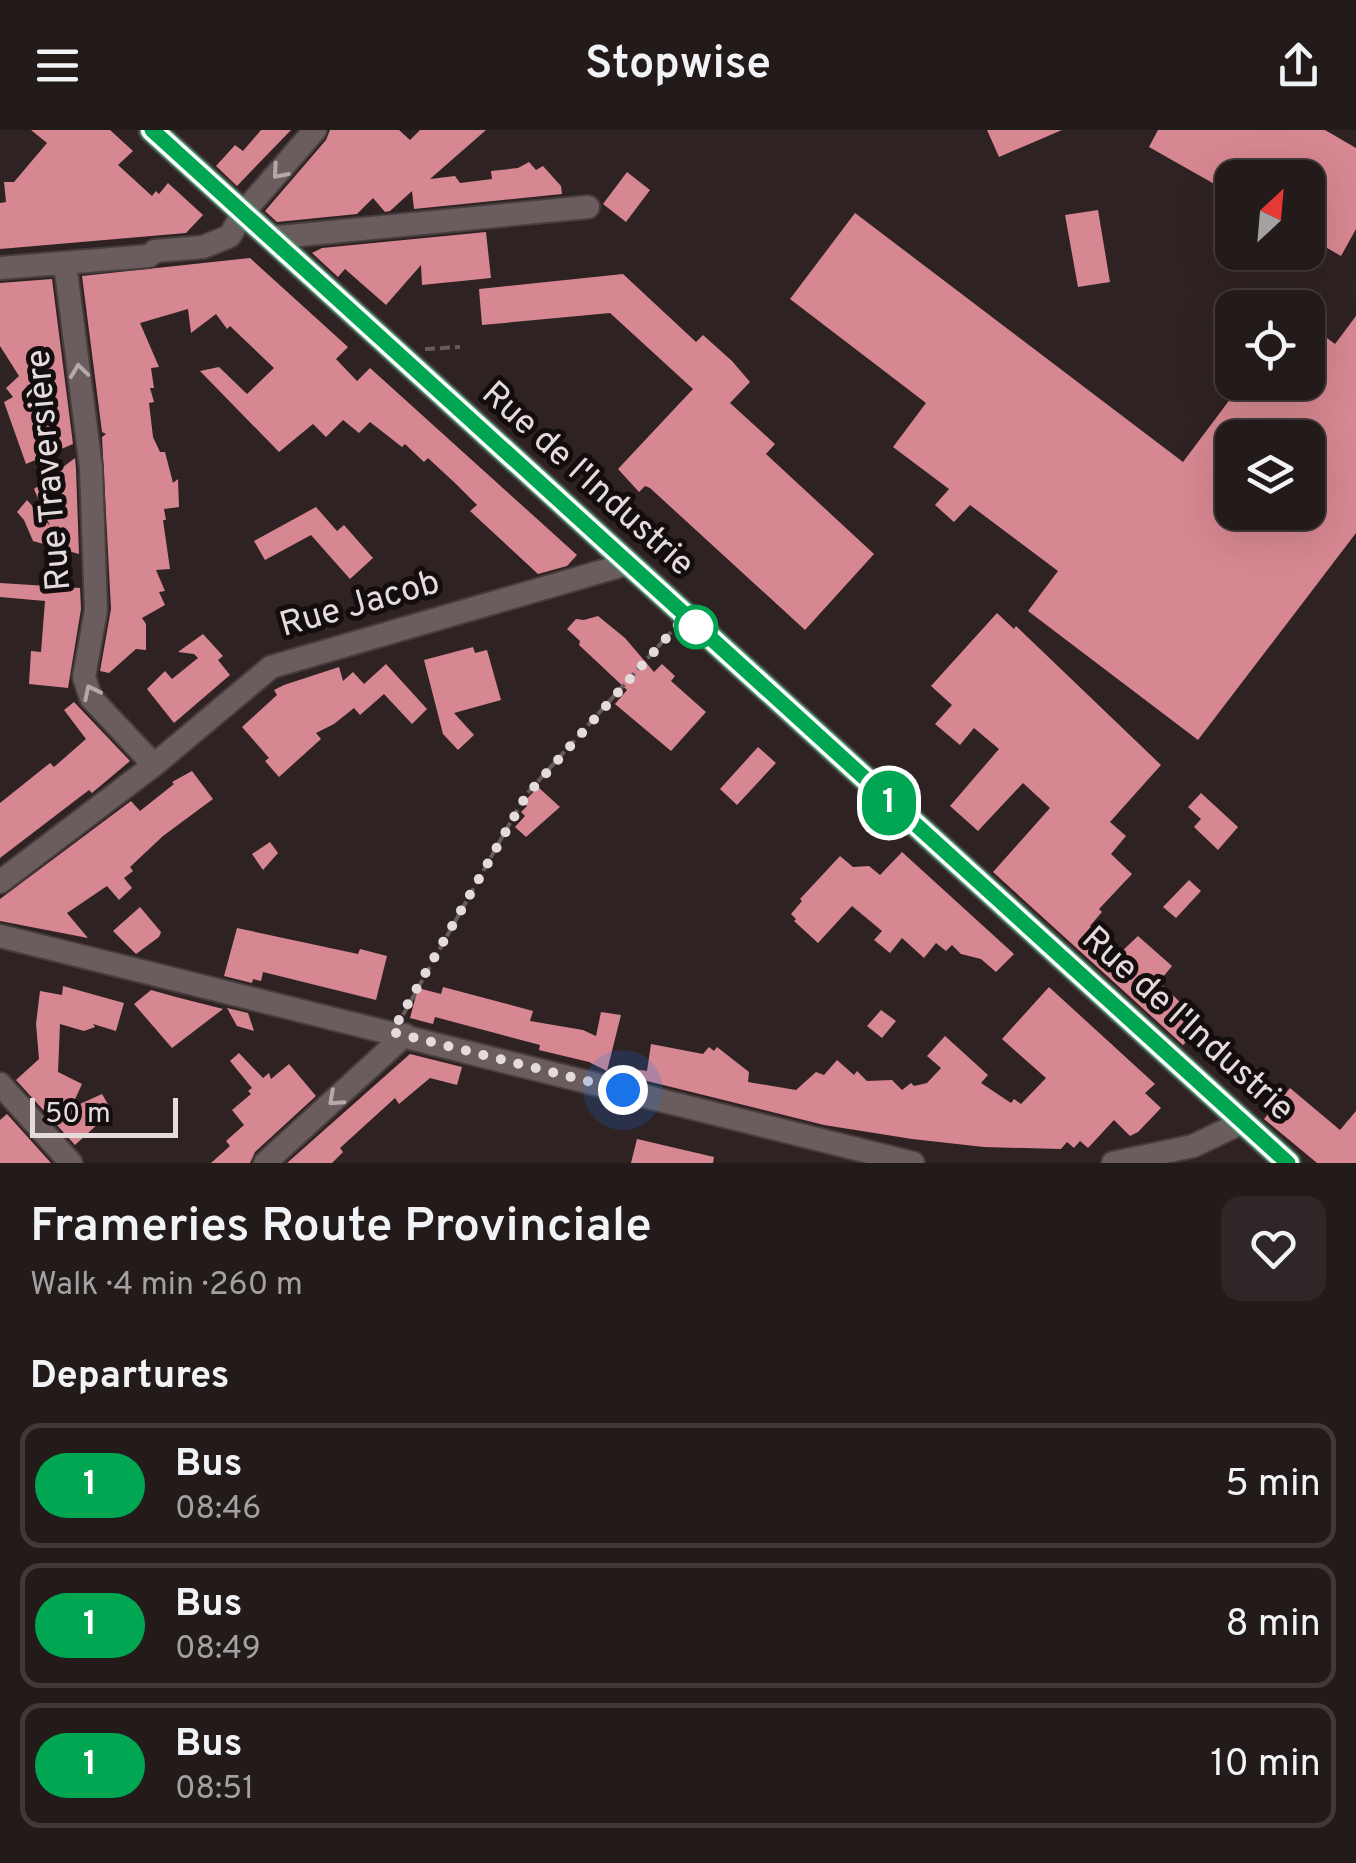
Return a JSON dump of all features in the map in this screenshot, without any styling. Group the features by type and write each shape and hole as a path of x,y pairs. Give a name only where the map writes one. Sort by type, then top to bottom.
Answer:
{"main road":[{"name":"Rue de l'Industrie","path":"152,130 1288,1163"}],"street":[{"path":"0,268 149,256 210,246 230,236 242,214 315,130"},
{"path":"269,238 588,207"},
{"name":"Rue Traversière","path":"65,263 91,468 96,610 84,677 91,698 154,765"},
{"name":"Rue Jacob","path":"0,882 154,765 272,667 626,564"},
{"path":"0,936 914,1163"},
{"path":"265,1163 399,1034"},
{"path":"0,1084 72,1163"},
{"path":"1113,1163 1193,1146 1241,1122"}],"path":[{"path":"414,350 460,346"},
{"path":"399,1034 526,796 685,617"}],"building":[{"path":"31,130 110,130 133,151 118,165 152,196 168,183 203,215 186,233 0,249 0,203 6,202 4,182 14,182 47,143"},
{"path":"261,130 291,130 237,186 216,166 235,145 243,151"},
{"path":"330,130 399,130 410,140 420,130 486,130 430,179 455,176 460,183 492,179 491,171 518,168 529,162 536,170 543,166 561,186 562,194 414,209 412,191 390,211 385,212 373,198 357,214 277,222 265,211 326,140"},
{"path":"987,130 1062,130 999,157"},
{"path":"1158,130 1325,130 1356,148 1356,229 1341,256 1325,247 1325,160 1215,160 1215,184 1149,147"},
{"path":"627,172 650,190 626,222 603,204"},
{"path":"1098,210 1110,282 1078,287 1065,215"},
{"path":"855,213 1183,462 1230,400 1325,400 1325,337 1335,344 1356,316 1356,533 1198,740 1028,611 1058,571 970,505 954,522 935,505 949,489 893,447 926,403 790,299"},
{"path":"486,232 491,278 422,285 421,265 386,305 345,269 338,277 312,253 322,248"},
{"path":"250,258 348,347 336,359 357,381 370,368 577,555 567,566 538,574 470,511 477,505 428,458 424,462 405,444 402,447 370,422 359,433 343,420 326,437 313,424 279,452 200,371 219,367 247,394 274,368 230,326 227,329 216,314 191,333 188,309 140,323 159,367 151,368 154,402 149,403 153,437 160,452 165,452 173,483 178,479 179,507 164,509 163,520 170,569 156,570 165,591 159,592 165,605 142,618 146,624 146,650 136,649 109,673 100,671 111,609 102,437 106,434 102,432 82,276"},
{"path":"623,274 696,342 703,335 732,361 750,382 730,403 775,444 766,454 874,554 805,630 650,488 645,486 639,492 618,469 693,389 610,313 482,325 479,289"},
{"path":"52,279 73,444 26,464 4,402 13,397 6,388 19,376 0,346 0,283"},
{"path":"75,458 79,554 33,541 17,512 27,500 50,526 34,489"},
{"path":"316,507 337,531 344,525 373,558 350,579 311,535 265,560 254,541"},
{"path":"0,583 80,588 81,609 68,688 29,684 31,651 41,652 45,601 0,597"},
{"path":"997,613 1014,629 1016,626 1161,765 1110,822 1126,836 1111,854 1132,874 1099,909 1102,912 1090,926 1119,954 1138,936 1172,966 1159,982 1182,1004 1174,1013 1187,1025 1190,1038 1183,1045 993,872 1050,808 1023,783 978,831 950,806 999,749 974,728 960,745 935,724 952,705 931,686"},
{"path":"598,616 625,638 654,672 662,664 675,676 671,681 706,712 671,751 615,704 627,690 567,629 576,619"},
{"path":"203,634 223,656 218,660 230,675 174,723 147,689 165,671 172,679 198,658 178,652"},
{"path":"473,647 475,653 487,650 501,700 454,713 474,735 458,750 443,734 424,660"},
{"path":"386,664 427,709 412,724 384,694 360,715 354,708 316,733 321,739 279,777 265,761 269,758 242,727 277,695 274,690 284,685 339,667 343,681 353,672 364,684"},
{"path":"74,702 130,761 0,858 0,803 50,763 54,767 86,739 64,710"},
{"path":"758,747 776,763 737,805 720,789"},
{"path":"192,771 213,799 163,836 130,867 133,871 124,878 132,888 119,900 107,886 67,913 88,938 0,921 0,899 131,801 140,811 172,782"},
{"path":"538,787 560,807 526,837 515,827 525,816 521,812 527,806 523,803"},
{"path":"1201,793 1238,827 1218,850 1194,827 1201,819 1188,807"},
{"path":"270,842 278,853 263,870 252,854"},
{"path":"902,852 1014,954 996,972 981,959 961,954 952,945 946,951 936,943 924,958 902,938 890,953 874,940 882,931 852,906 818,943 794,921 791,914 800,899 840,856 853,867 869,866 880,875"},
{"path":"1189,880 1201,891 1176,918 1163,907"},
{"path":"140,907 161,932 136,954 113,931"},
{"path":"237,928 358,954 360,949 387,956 376,1000 263,972 261,981 253,979 252,983 224,976"},
{"path":"63,986 124,1003 116,1031 93,1024 95,1027 84,1031 60,1024 58,1072 82,1084 71,1108 102,1094 112,1111 75,1145 16,1080 39,1059 36,1024 40,991 62,995"},
{"path":"443,987 533,1011 530,1021 596,1036 601,1012 621,1015 607,1071 589,1062 539,1050 540,1045 435,1017 433,1024 410,1018 418,988 441,994"},
{"path":"1049,987 1155,1084 1145,1093 1161,1108 1138,1132 1130,1136 1114,1120 1088,1148 1080,1141 1074,1148 1067,1142 1061,1149 984,1147 912,1139 824,1125 619,1074 625,1068 647,1071 651,1044 703,1054 709,1047 714,1051 717,1047 749,1072 748,1082 796,1090 816,1072 824,1075 837,1060 867,1081 892,1080 902,1090 911,1083 927,1083 941,1068 927,1056 945,1036 988,1075 981,1083 1011,1103 1014,1099 1021,1104 1046,1078 1002,1039"},
{"path":"151,990 223,1009 172,1048 134,1004"},
{"path":"227,1008 248,1013 254,1031 237,1026"},
{"path":"881,1010 896,1021 882,1038 867,1026"},
{"path":"239,1053 263,1078 269,1073 271,1079 289,1064 316,1096 255,1152 250,1163 211,1163 230,1146 226,1141 244,1125 232,1110 251,1094 248,1091 252,1088 230,1061"},
{"path":"410,1054 462,1067 457,1085 430,1078 399,1104 395,1098 340,1148 343,1152 332,1163 287,1163"},
{"path":"1290,1088 1340,1130 1356,1111 1356,1163 1317,1163 1264,1119"},
{"path":"7,1114 51,1163 0,1163 0,1120"},
{"path":"637,1139 714,1157 713,1163 631,1163"}],"bus line":[{"name":"1","path":"152,130 1288,1163"}],"route":[{"path":"623,1090 392,1032 526,796 685,617 696,627"}]}
